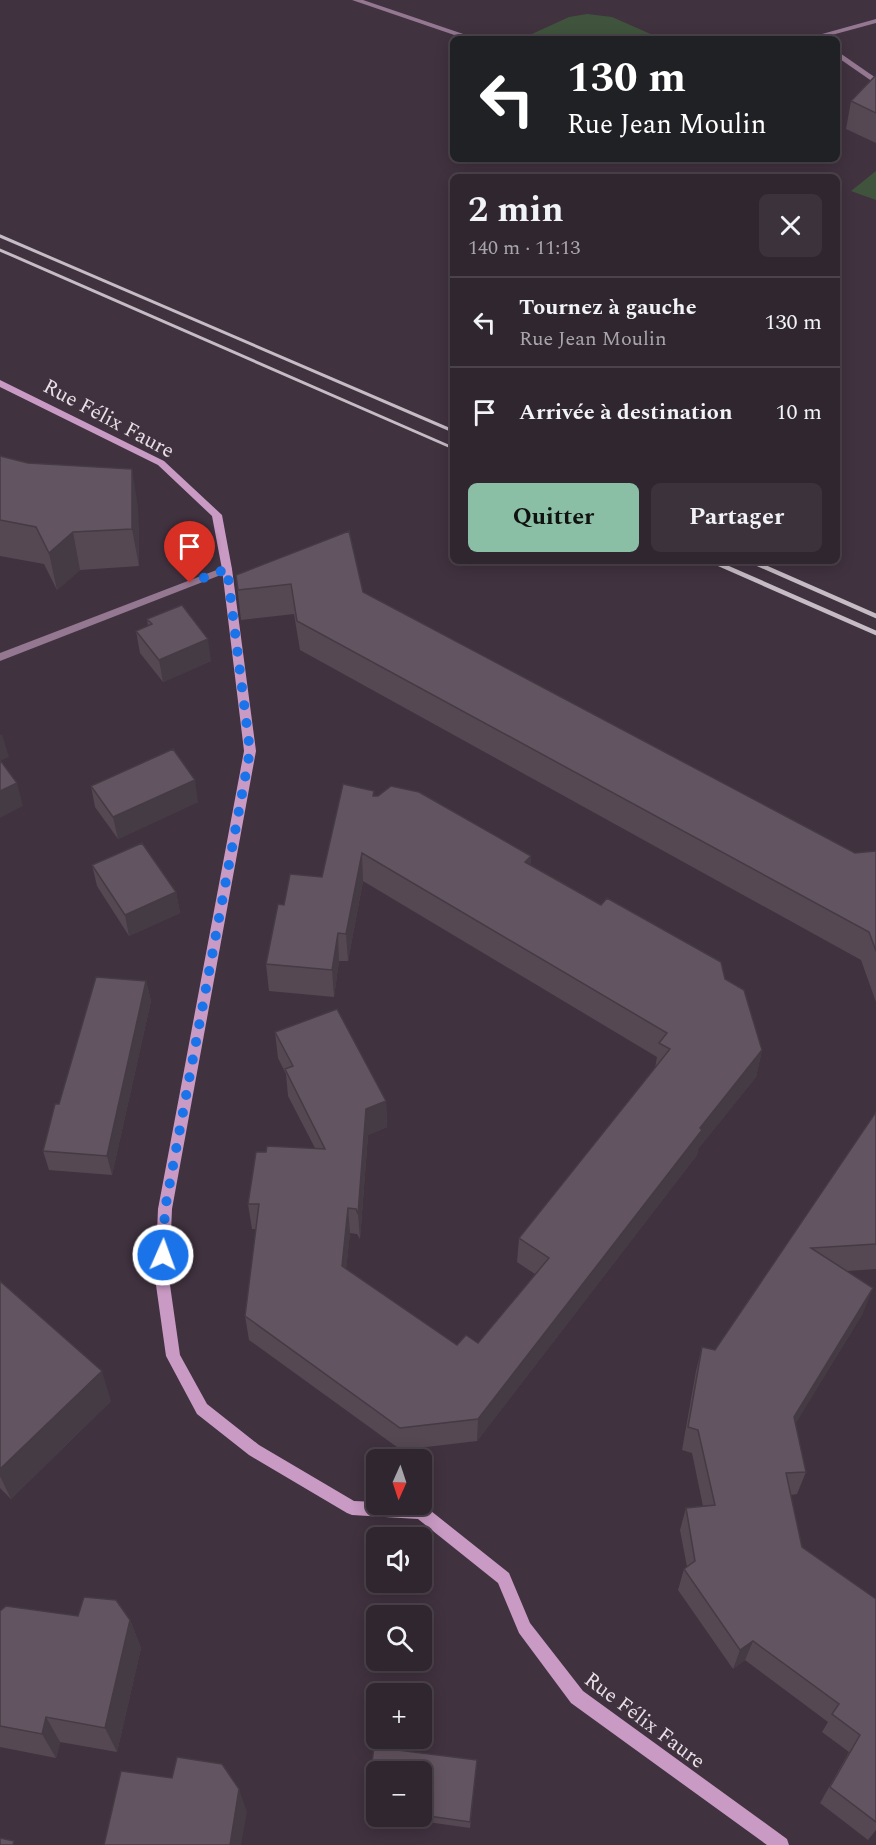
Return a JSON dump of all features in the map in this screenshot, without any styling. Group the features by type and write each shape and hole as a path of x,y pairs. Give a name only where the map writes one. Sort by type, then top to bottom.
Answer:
{"street":[{"path":"356,0 465,36"},
{"path":"821,36 876,21"},
{"path":"840,55 876,82"},
{"name":"Rue Félix Faure","path":"0,383 161,462 217,516 227,569 250,751 165,1209 162,1278 173,1356 202,1409 254,1450 352,1508 421,1512 504,1578 524,1628 577,1697 781,1845"},
{"path":"0,657 227,569"}],"green space":[{"path":"587,14 612,17 655,36 528,36 569,17"},
{"path":"876,171 876,200 851,191"}],"building":[{"path":"876,75 876,113 851,101"},
{"path":"0,456 28,463 132,469 132,529 73,532 49,553 36,527 0,520"},
{"path":"349,531 363,592 855,853 876,851 876,951 869,932 297,621 291,584 238,590 236,575"},
{"path":"182,605 208,639 159,660 136,631 152,624 147,619"},
{"path":"173,749 195,780 113,817 91,786"},
{"path":"0,760 17,783 0,791"},
{"path":"343,784 374,791 373,796 378,796 391,786 419,792 531,856 525,862 601,905 607,898 721,962 725,979 744,990 762,1050 478,1419 400,1428 245,1316 259,1204 248,1204 256,1152 266,1152 267,1146 325,1149 285,1069 293,1066 275,1032 337,1009 386,1101 366,1109 358,1214 356,1209 348,1208 342,1266 457,1345 466,1335 478,1343 549,1258 519,1238 670,1049 659,1043 667,1033 362,853 346,934 338,933 332,970 266,964 278,904 284,905 290,874 322,877"},
{"path":"142,843 176,892 125,915 92,865"},
{"path":"96,977 146,981 107,1156 43,1151 55,1104 59,1104"},
{"path":"876,1112 876,1244 811,1248 873,1288 794,1417 806,1472 786,1473 802,1547 876,1599 876,1822 830,1787 860,1735 832,1714 839,1704 753,1641 740,1650 684,1569 695,1561 686,1508 715,1505 698,1430 688,1427 702,1347 715,1350"},
{"path":"0,1281 102,1371 0,1469"},
{"path":"84,1597 116,1600 130,1620 105,1728 46,1717 42,1734 0,1726 0,1611 6,1606 78,1616"},
{"path":"374,1749 477,1760 470,1822 432,1816 432,1761 372,1761"},
{"path":"177,1757 222,1764 239,1789 230,1845 104,1845 121,1771 172,1778"},
{"path":"0,1838 14,1841 13,1845 0,1845"}],"railway":[{"path":"0,236 450,430"},
{"path":"0,250 450,447"},
{"path":"719,564 876,633"},
{"path":"758,564 876,616"}],"route":[{"path":"163,1255 165,1209 250,751 227,569 190,583"}]}
